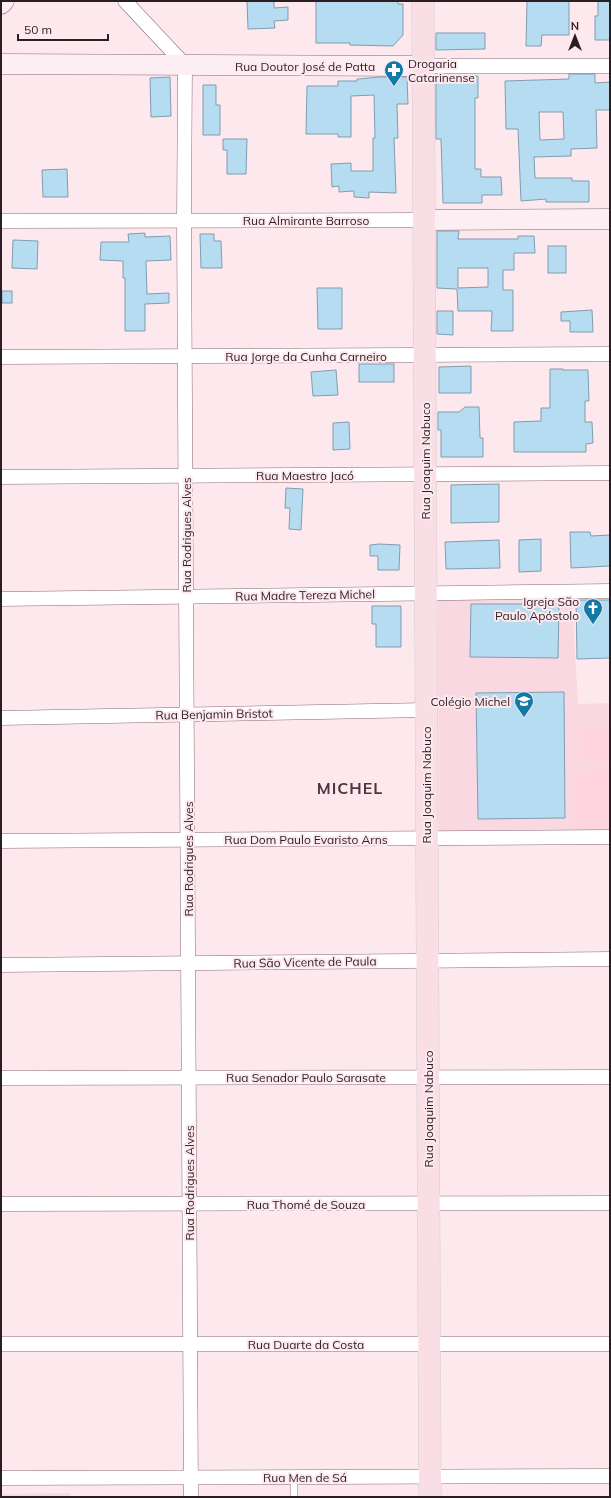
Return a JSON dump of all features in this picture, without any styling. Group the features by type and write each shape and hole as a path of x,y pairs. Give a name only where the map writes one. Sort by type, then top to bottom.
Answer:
{"main road":[{"name":"Rua Joaquim Nabuco","path":"423,1 430,1487"}],"street":[{"path":"1,4 4,1"},
{"path":"125,1 185,65"},
{"name":"Rua Doutor José de Patta","path":"1,64 610,66"},
{"name":"Rua Rodrigues Alves","path":"185,65 185,476 191,1497"},
{"name":"Rua Almirante Barroso","path":"1,221 610,219"},
{"name":"Rua Jorge da Cunha Carneiro","path":"1,357 610,354"},
{"name":"Rua Maestro Jacó","path":"1,477 610,474"},
{"name":"Rua Madre Tereza Michel","path":"1,599 610,591"},
{"name":"Rua Benjamin Bristot","path":"1,718 426,710"},
{"name":"Rua Dom Paulo Evaristo Arns","path":"1,841 610,837"},
{"name":"Rua São Vicente de Paula","path":"1,965 610,959"},
{"name":"Rua Senador Paulo Sarasate","path":"1,1078 610,1077"},
{"name":"Rua Thomé de Souza","path":"1,1204 610,1203"},
{"name":"Rua Duarte da Costa","path":"1,1344 610,1344"},
{"name":"Rua Men de Sá","path":"1,1478 294,1477 430,1487 610,1476"}],"lane":[{"path":"294,1477 294,1497"}],"shaded area":[{"name":"Colégio Michel","path":"438,598 572,599 578,704 610,703 610,833 439,836"},
{"path":"610,728 610,760 579,761 579,729"},
{"path":"610,770 610,827 575,828 574,771"},
{"path":"70,1493 70,1497 1,1497 1,1494"}],"building":[{"path":"247,1 274,1 274,8 288,7 288,20 274,21 275,28 248,29"},
{"path":"316,1 398,1 398,4 403,4 403,35 393,46 350,45 350,43 316,43"},
{"path":"527,1 569,1 569,35 542,35 541,46 526,46"},
{"path":"598,1 610,1 610,40 595,40 595,16 598,16"},
{"path":"436,33 485,33 485,49 436,50"},
{"path":"569,74 595,74 595,83 610,82 610,110 596,110 597,148 571,149 571,156 534,157 535,178 572,178 572,181 589,181 589,202 546,202 546,199 521,201 518,129 506,129 505,81 569,79","holes":["539,112 563,112 564,139 540,140"]},
{"path":"436,75 478,76 478,98 475,98 475,169 481,169 481,177 501,177 502,195 482,195 482,203 443,203 441,139 436,139"},
{"path":"170,77 171,116 151,117 150,78"},
{"path":"407,77 408,104 397,104 398,138 394,138 396,193 369,192 369,198 354,197 354,191 339,192 339,186 332,187 331,164 351,163 351,171 373,171 373,138 375,138 374,95 351,96 351,137 338,137 338,134 306,134 307,86 338,86 338,81 357,81 357,79"},
{"path":"203,85 216,85 216,105 220,105 220,135 203,135"},
{"path":"223,139 247,139 246,174 227,174 227,150 223,150"},
{"path":"67,169 68,197 43,197 42,170"},
{"path":"437,231 459,231 458,239 518,239 518,236 534,236 535,253 514,253 514,270 503,270 503,290 513,290 513,331 491,331 492,311 458,311 457,289 437,288","holes":["458,268 488,268 488,287 458,288"]},
{"path":"145,233 145,237 170,236 171,260 146,261 147,294 169,293 169,303 145,304 145,331 125,331 125,278 123,278 123,261 100,260 101,242 129,242 128,234"},
{"path":"200,234 214,234 214,241 221,241 222,268 201,268"},
{"path":"13,240 38,241 37,269 12,268"},
{"path":"548,246 566,246 566,273 548,273"},
{"path":"317,288 342,288 342,329 318,329"},
{"path":"2,291 12,291 12,303 2,303"},
{"path":"592,310 593,332 570,332 570,321 561,321 561,312"},
{"path":"437,311 453,311 453,335 437,334"},
{"path":"359,364 394,364 394,382 359,382"},
{"path":"471,366 471,393 439,393 439,367"},
{"path":"550,369 588,370 589,401 585,401 585,422 592,422 593,443 586,444 586,452 514,452 514,422 541,421 541,408 550,408"},
{"path":"336,370 338,395 313,396 311,372"},
{"path":"465,407 479,407 480,438 483,438 483,457 441,457 441,430 438,430 438,412 459,412"},
{"path":"349,422 350,449 333,450 333,423"},
{"path":"499,484 499,522 451,523 451,485"},
{"path":"286,488 303,489 301,530 289,529 290,508 285,508"},
{"path":"570,532 590,532 591,536 610,535 610,566 571,568"},
{"path":"541,539 541,571 519,572 519,540"},
{"path":"499,540 500,568 446,569 445,542"},
{"path":"370,545 400,545 399,570 378,570 378,556 370,556"},
{"name":"Igreja São Paulo Apóstolo","path":"576,600 610,600 610,658 577,659"},
{"path":"471,604 559,604 558,658 470,657"},
{"path":"372,606 401,606 401,647 376,647 376,624 372,624"},
{"path":"564,692 565,818 478,819 476,693"}],"place":[{"name":"Drogaria Catarinense","path":"394,87"},
{"name":"Igreja São Paulo Apóstolo","path":"593,625"},
{"name":"Colégio Michel","path":"524,718"}],"district":[{"name":"MICHEL","path":"350,788"}]}
